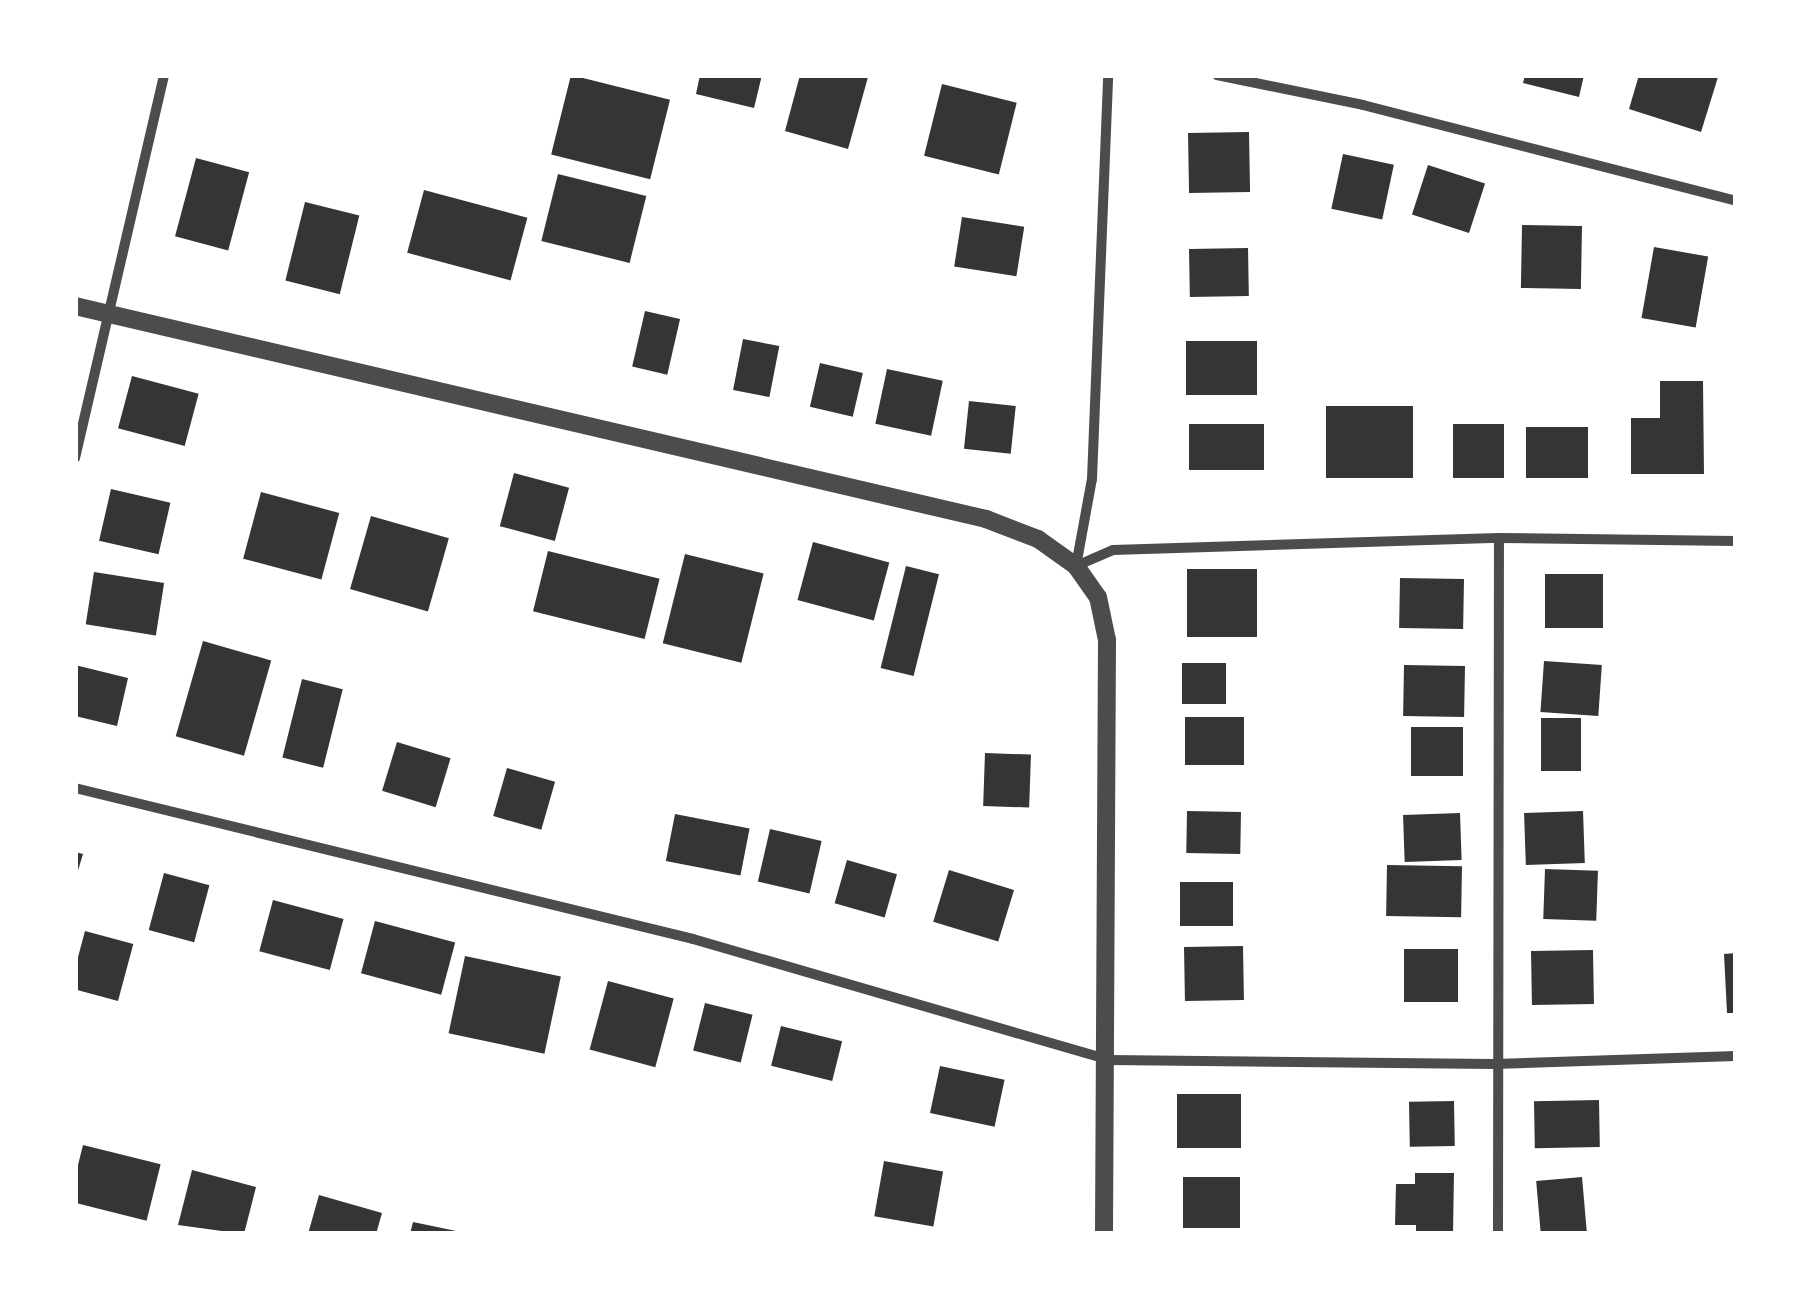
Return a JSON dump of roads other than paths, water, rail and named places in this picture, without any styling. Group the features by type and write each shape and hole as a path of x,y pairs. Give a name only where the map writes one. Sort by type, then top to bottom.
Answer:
{"street":[{"path":"75,458 164,75"},
{"path":"1076,566 1092,479 1108,75"},
{"path":"1217,75 1363,105 1736,201"},
{"path":"75,306 986,519 1038,539 1076,566 1098,597 1107,640 1109,1060 1104,1234"},
{"path":"1076,566 1113,550 1498,538 1736,542"},
{"path":"1498,538 1494,1064 1498,1234"},
{"path":"75,788 693,939 1109,1060 1494,1064 1736,1056"}]}
